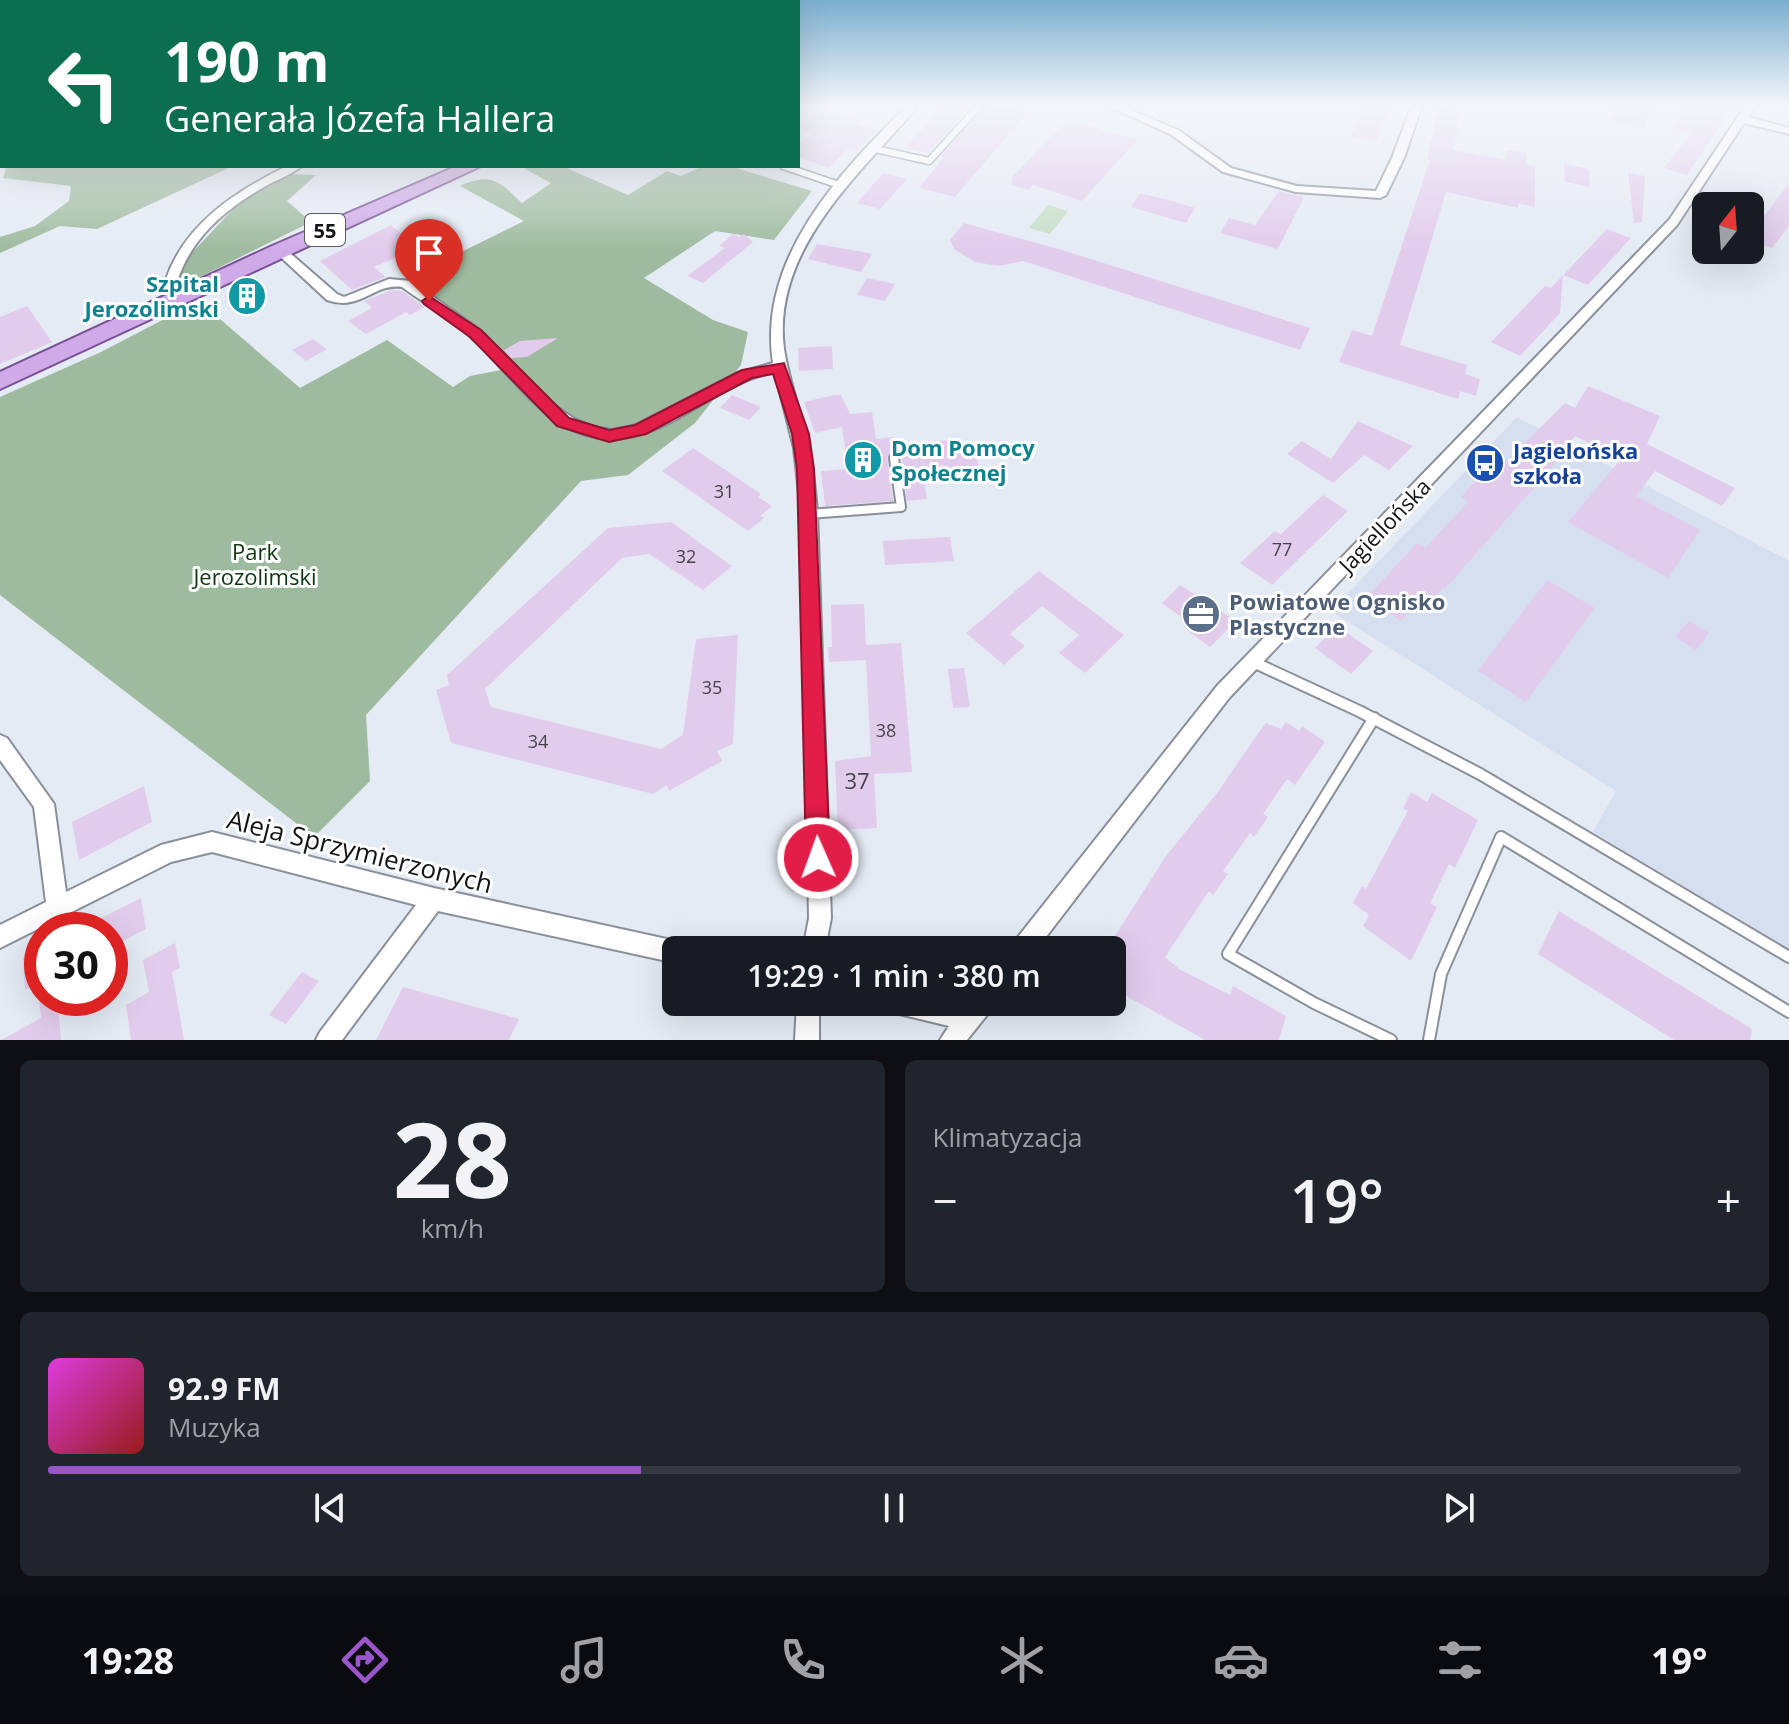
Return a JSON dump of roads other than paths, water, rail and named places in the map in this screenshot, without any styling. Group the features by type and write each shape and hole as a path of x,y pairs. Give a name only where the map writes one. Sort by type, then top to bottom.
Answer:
{"main road":[{"name":"55","path":"0,381 279,250 467,168"}],"street":[{"path":"817,936 820,918 809,514 800,434 778,367 776,323 783,287 807,236 867,154"},
{"path":"1203,154 1220,166 1289,188 1380,195 1400,154"},
{"name":"Jagiellońska","path":"1033,936 1223,692 1673,222 1719,154"},
{"path":"180,296 171,282 172,274 196,238 228,204 292,168"},
{"path":"279,250 332,297 343,301 350,301 382,284 394,281 406,284 475,334 563,422 588,432 609,436 640,430 748,374 778,367"},
{"path":"0,744 44,804 58,909"},
{"name":"Aleja Sprzymierzonych","path":"0,937 168,852 212,842 434,899 662,949"},
{"path":"328,1040 434,899"},
{"path":"807,1040 808,1016"},
{"path":"952,1040 972,1016"}],"lane":[{"path":"896,154 929,161 936,154"},
{"path":"789,168 842,186"},
{"path":"809,514 901,507 894,458"},
{"path":"1253,661 1374,718 1601,843 1789,957"},
{"path":"1374,718 1228,954 1314,1003 1391,1040"},
{"path":"1429,1040 1441,974 1501,837 1789,1012"}],"place":[{"name":"Szpital Jerozolimski","path":"247,296"},
{"name":"Dom Pomocy Społecznej","path":"863,460"},
{"name":"Jagielońska szkoła","path":"1485,463"},
{"name":"Powiatowe Ognisko Plastyczne","path":"1201,614"}],"park label":[{"name":"Park Jerozolimski","path":"255,564"}]}
